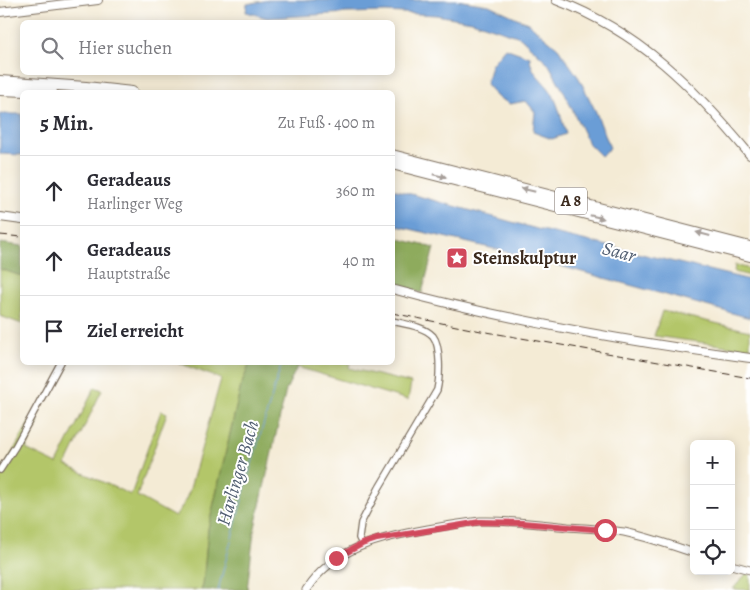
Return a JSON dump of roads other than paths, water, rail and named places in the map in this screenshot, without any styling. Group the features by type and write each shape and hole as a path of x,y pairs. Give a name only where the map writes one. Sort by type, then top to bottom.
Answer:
{"highway":[{"path":"0,81 86,86 117,90"},
{"path":"0,90 20,91"},
{"name":"A 8","path":"395,156 750,247"},
{"name":"A 8","path":"395,165 750,256"}],"main road":[{"path":"0,12 98,0"},
{"path":"556,0 603,22 653,54 702,99 750,155"},
{"path":"0,217 20,220"},
{"path":"395,290 539,324 750,358"}],"street":[{"path":"362,544 360,538 361,523 379,488 437,390 440,377 436,343 432,336 413,326 395,322"},
{"path":"0,470 59,365"},
{"path":"306,590 329,563 362,544 409,533 472,522 494,521 622,532 690,552"},
{"path":"735,566 750,570"}],"water":[{"path":"268,0 456,0 489,5 528,23 558,48 579,78 596,112 610,148 601,156 588,143 548,63 520,37 472,21 436,15 386,12 267,18 246,12 247,4"},
{"path":"505,48 530,57 532,68 552,93 566,134 552,139 533,132 535,112 526,101 510,104 497,97 486,84 491,65"},
{"path":"0,114 20,114 20,155 0,154"},
{"name":"Saar","path":"395,190 537,229 750,280 750,318 520,255 395,225"}],"waterway":[{"name":"Harlinger Bach","path":"218,590 249,473 281,365"}],"railway":[{"path":"0,235 20,237"},
{"path":"395,314 481,331 750,378"}],"place":[{"name":"Steinskulptur","path":"457,258"}]}
